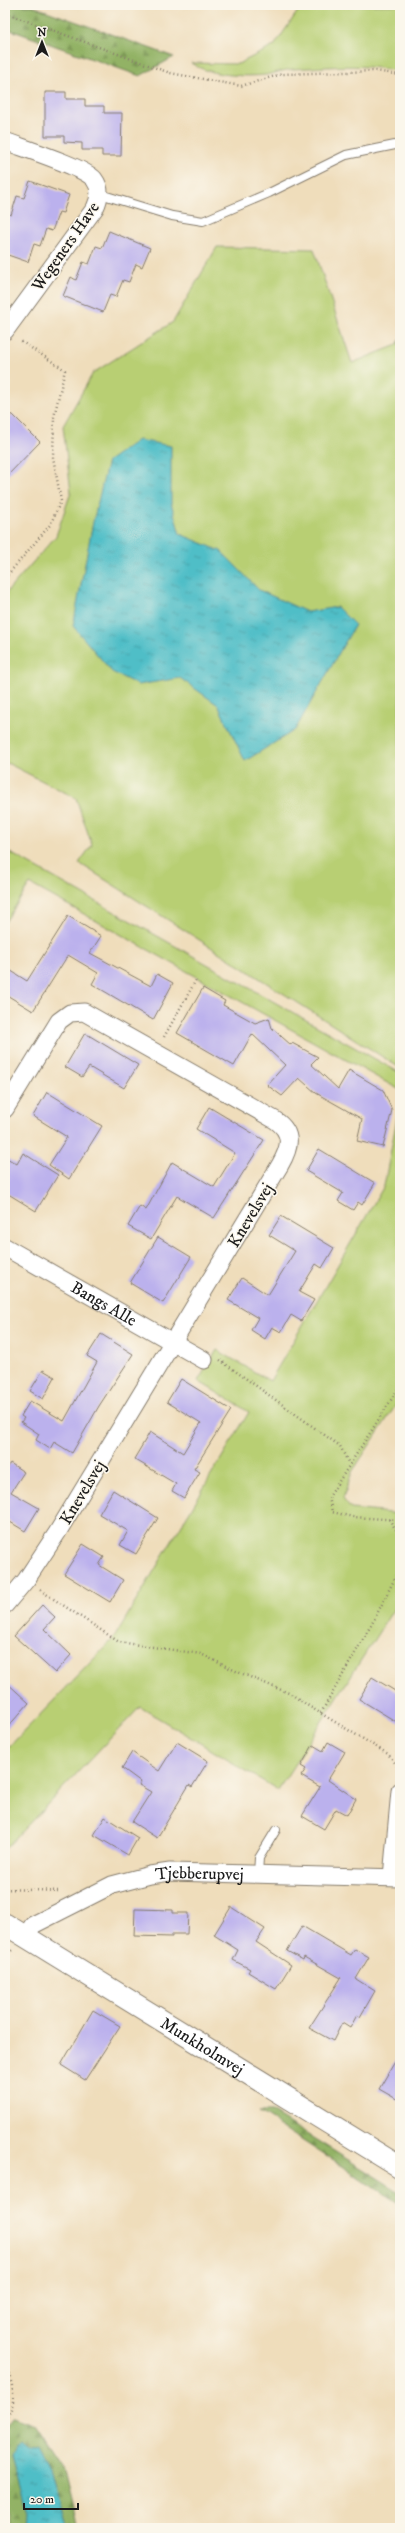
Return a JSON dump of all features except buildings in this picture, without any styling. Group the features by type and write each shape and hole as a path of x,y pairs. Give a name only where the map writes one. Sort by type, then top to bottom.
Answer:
{"street":[{"name":"Wegeners Have","path":"5,141 88,173 98,186 100,194 95,208 8,333"},
{"name":"Knevelsvej","path":"5,1108 59,1021 70,1013 89,1013 275,1120 284,1129 289,1142 288,1151 283,1161 173,1342 26,1580 5,1605"},
{"name":"Bangs Alle","path":"5,1247 204,1360"},
{"name":"Tjebberupvej","path":"25,1937 33,1925 112,1885 150,1875 190,1871 396,1878 400,1791"},
{"name":"Munkholmvej","path":"5,1924 400,2167"}],"lane":[{"path":"100,194 172,216 203,221 269,193 346,155 400,144"},
{"path":"258,1873 259,1858 276,1830"}],"path":[{"path":"5,13 170,74 241,86 282,74 376,71 400,75"},
{"path":"5,578 50,525 61,501 53,457 54,417 65,370 8,333"},
{"path":"156,1051 196,980"},
{"path":"204,1360 210,1355 223,1362 340,1446 349,1464"},
{"path":"400,1386 329,1497 332,1512 353,1517 400,1520"},
{"path":"389,1519 400,1536"},
{"path":"5,1566 119,1642 201,1654 238,1672 291,1694 388,1754 400,1769"},
{"path":"321,1713 374,1620 400,1568"},
{"path":"5,1889 61,1891 75,1904"},
{"path":"5,2362 15,2394 10,2413 5,2419"}],"green space":[{"path":"5,5 30,5 174,57 140,76 5,28"},
{"path":"302,5 400,5 400,72 374,67 347,66 293,69 266,75 238,76 208,71 191,63 238,64 274,46"},
{"path":"217,247 314,249 352,363 397,345 400,339 400,1068 79,863 92,845 76,798 5,762 5,594 56,536 71,492 63,426 93,373 173,322"},
{"path":"5,850 400,1073 400,1090 30,884 5,922"},
{"path":"400,1103 400,1399 352,1472 343,1499 351,1509 400,1514 400,1599 278,1790 140,1707 5,1849 5,1751 114,1638 249,1412 198,1381 217,1350 270,1381 384,1186"},
{"path":"258,2112 271,2112 400,2192 400,2204"},
{"path":"13,2417 35,2425 65,2470 79,2528 7,2528 9,2523 5,2493 5,2427"}],"water":[{"path":"138,440 171,446 171,503 180,534 221,551 259,590 307,612 337,607 355,625 295,730 245,761 218,705 180,678 138,685 112,672 73,626 93,522 108,461"},
{"path":"21,2443 28,2449 38,2446 52,2473 67,2528 25,2528 26,2512 11,2456 15,2446"}]}
